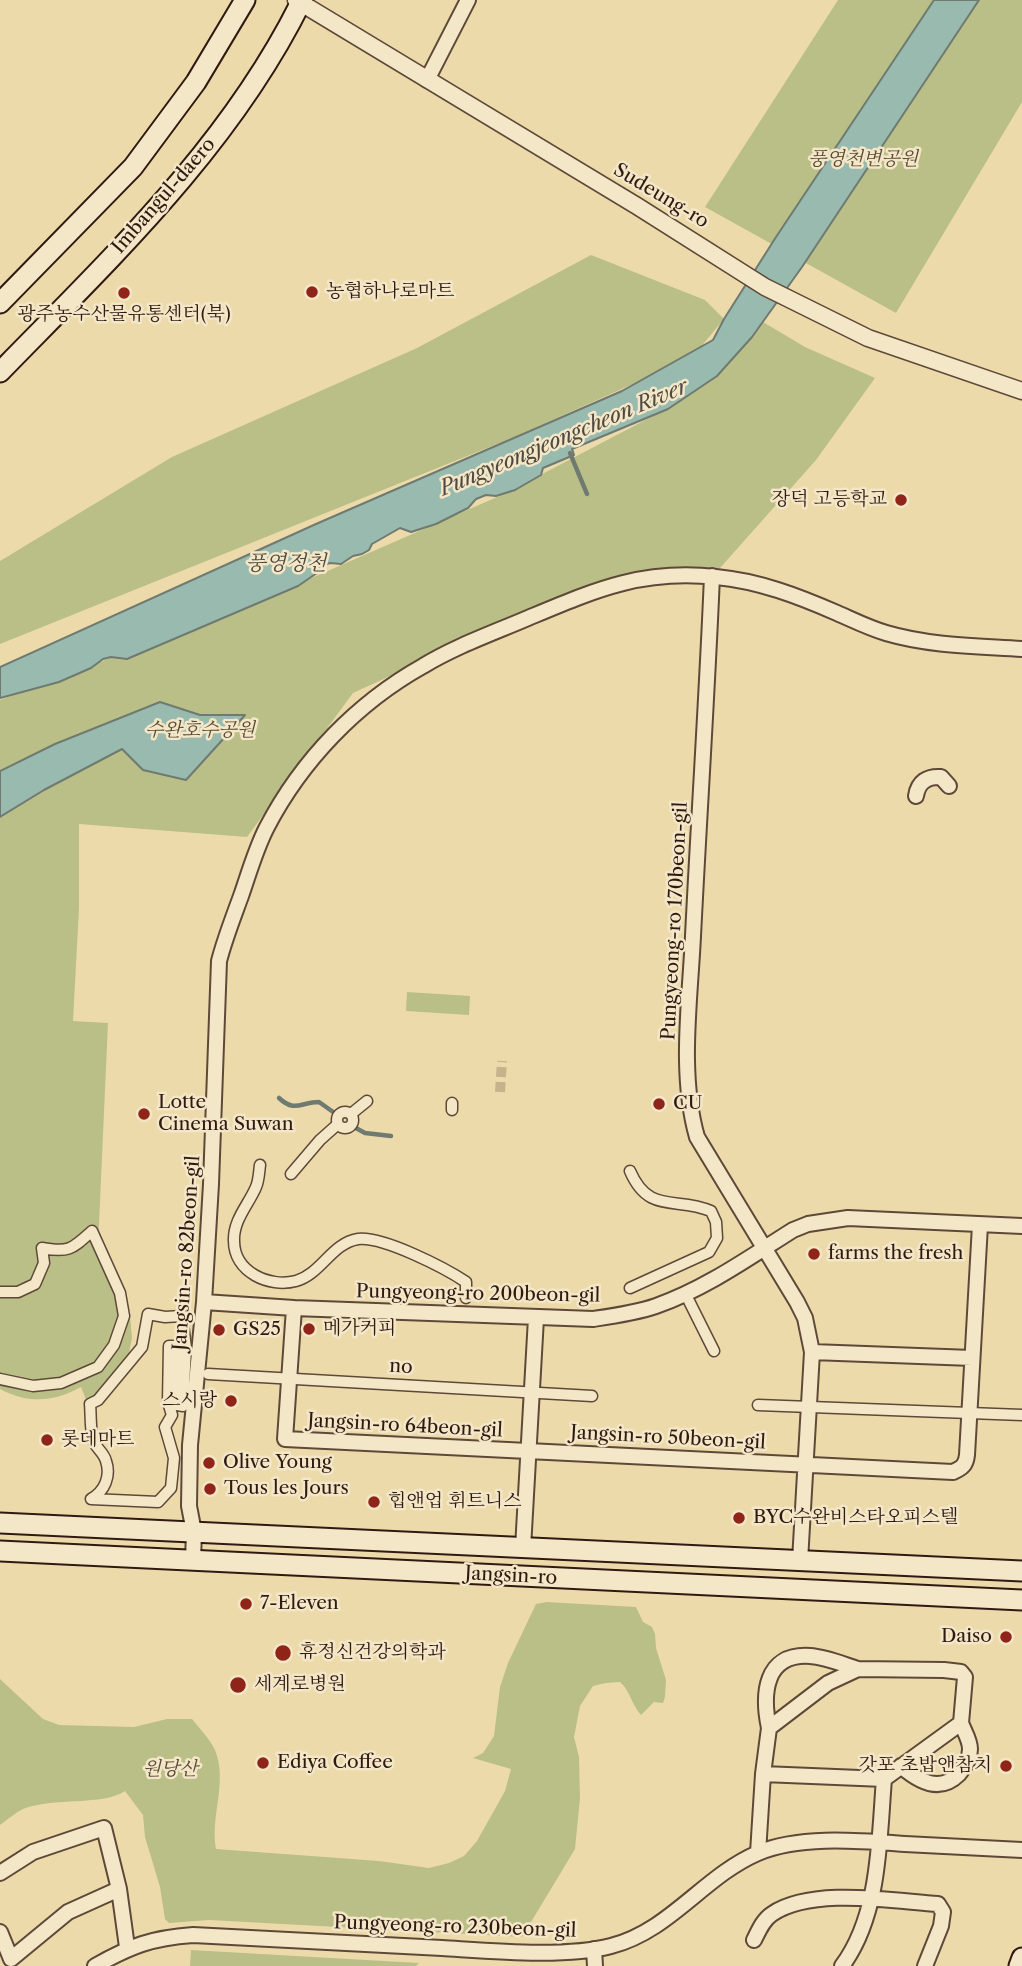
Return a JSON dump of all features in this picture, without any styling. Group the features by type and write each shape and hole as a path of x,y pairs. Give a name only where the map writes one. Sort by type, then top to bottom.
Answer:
{"main road":[{"path":"0,303 133,167 196,82 245,0"},
{"name":"Imbangul-daero","path":"0,372 128,241 236,112 276,49 299,1"},
{"name":"Jangsin-ro","path":"0,1523 1022,1571"},
{"name":"Jangsin-ro","path":"0,1551 1022,1600"},
{"path":"1019,1966 1022,1958"}],"street":[{"path":"427,80 468,0"},
{"name":"Sudeung-ro","path":"299,1 765,287 835,323 930,360 1022,391"},
{"name":"Jangsin-ro 82beon-gil","path":"193,1560 194,1532 189,1506 190,1445 204,1302 219,961 226,932 267,828 287,793 315,755 357,713 391,686 451,650 590,591 626,581 661,576 712,576"},
{"path":"712,576 770,586 886,633 928,642 1022,649"},
{"name":"Pungyeong-ro 170beon-gil","path":"712,576 691,985 687,1080 689,1106 697,1137 765,1248"},
{"path":"916,796 924,779 941,777 948,786"},
{"path":"291,1174 320,1140 338,1124 344,1128 351,1126 351,1114 367,1101"},
{"path":"260,1165 256,1186 237,1222 233,1241 238,1258 254,1277 296,1281 314,1271 346,1242 361,1239 380,1242 451,1272 466,1282 466,1298"},
{"path":"630,1171 637,1186 648,1197 697,1205 711,1211 716,1222 717,1238 709,1252 630,1288"},
{"name":"Pungyeong-ro 200beon-gil","path":"204,1302 593,1319 623,1315 681,1296 793,1230 808,1224 848,1218 1022,1226"},
{"path":"970,1413 980,1225"},
{"path":"0,1292 18,1292 35,1283 44,1263 42,1248 62,1251 74,1248 92,1231 120,1293 124,1316 114,1345 98,1367 61,1383 33,1386 0,1379"},
{"path":"765,1248 805,1318 813,1352 800,1561"},
{"path":"689,1301 714,1351"},
{"name":"Jangsin-ro 64beon-gil","path":"294,1308 285,1439 529,1451"},
{"path":"148,1314 181,1316 186,1348 183,1406 177,1405 176,1402 178,1346 169,1346 168,1402 172,1415 165,1427 174,1458 171,1488 158,1502 92,1499 100,1494 107,1480 107,1469 106,1460 94,1443 90,1404 98,1400 142,1347 148,1314"},
{"name":"Jangsin-ro 64beon-gil","path":"523,1548 536,1318"},
{"path":"813,1352 972,1358"},
{"name":"no","path":"208,1374 593,1396"},
{"path":"758,1405 1022,1415"},
{"name":"Jangsin-ro 50beon-gil","path":"529,1451 953,1472 966,1463 970,1413"},
{"path":"758,1853 769,1728 765,1689 775,1670 785,1661 797,1656 811,1656 858,1669 961,1672 965,1677 961,1723 970,1749 965,1767 945,1784 932,1785 911,1775 901,1766"},
{"path":"769,1728 828,1683 858,1669"},
{"path":"763,1774 884,1779 961,1723"},
{"path":"842,1966 855,1949 865,1927 872,1899 884,1779"},
{"path":"0,1873 33,1852 104,1828 119,1889 127,1947"},
{"name":"Pungyeong-ro 230beon-gil","path":"95,1966 127,1947 167,1937 193,1935 507,1959 594,1949 627,1941 654,1927 716,1879 758,1853 779,1847 803,1843 878,1842 1022,1850"},
{"path":"0,1932 8,1962 68,1912 119,1889"},
{"path":"754,1940 764,1921 787,1907 802,1902 872,1899 938,1904 943,1912 941,1926 925,1966"},
{"path":"594,1949 595,1966"}],"green space":[{"name":"풍영천변공원","path":"838,0 1022,0 1022,102 896,313 705,207"},
{"path":"591,255 705,300 724,319 699,349 642,380 507,440 0,644 0,561 172,457 417,348"},
{"name":"수완호수공원","path":"763,322 805,347 875,378 816,460 720,568 596,582 353,693 247,837 79,824 79,908 73,1021 108,1023 98,1246 121,1290 130,1316 132,1338 128,1358 96,1394 98,1399 88,1405 81,1387 61,1396 41,1399 21,1397 0,1389 0,700 252,604 504,494 655,415"},
{"path":"407,992 470,996 469,1015 406,1011"},
{"name":"원당산","path":"547,1602 636,1607 643,1622 652,1627 655,1634 656,1648 666,1680 665,1697 663,1703 654,1702 641,1715 620,1682 606,1683 593,1686 580,1706 574,1737 579,1757 580,1798 575,1849 522,1937 209,1920 169,1923 165,1919 160,1887 145,1837 143,1815 125,1791 104,1798 35,1805 23,1809 0,1825 0,1679 43,1719 59,1725 134,1727 167,1719 192,1719 208,1738 219,1762 216,1849 379,1861 429,1868 449,1863 464,1856 477,1841 505,1791 511,1769 473,1758 483,1753 494,1736 500,1687 508,1663 536,1604"},
{"path":"191,1950 419,1963 416,1966 190,1966"}],"water":[{"name":"풍영정천","path":"934,0 979,0 802,267 752,337 717,376 668,409 572,449 574,455 543,468 541,475 515,490 476,499 468,508 436,524 411,532 400,528 372,544 369,550 362,554 341,564 321,566 317,573 298,586 127,659 103,659 91,668 59,682 0,698 0,667 316,524 622,391 713,340 776,237"},
{"name":"수완호수공원","path":"160,702 200,715 245,715 186,780 143,770 122,749 44,790 0,817 0,771 55,744"}],"waterway":[{"name":"Pungyeongjeongcheon River","path":"570,453 587,494"},
{"path":"279,1098 294,1106 319,1102 336,1114 334,1123"},
{"path":"336,1114 342,1110 351,1111"},
{"path":"354,1114 354,1127"},
{"path":"339,1130 348,1131 354,1127 365,1133 391,1136"}],"tunnel":[{"path":"500,1092 502,1061"}],"place":[{"name":"농협하나로마트","path":"312,292"},
{"name":"광주농수산물유통센터(북)","path":"124,293"},
{"name":"장덕 고등학교","path":"901,500"},
{"name":"CU","path":"659,1104"},
{"name":"Lotte Cinema Suwan","path":"144,1114"},
{"name":"farms the fresh","path":"814,1254"},
{"name":"메가커피","path":"309,1329"},
{"name":"GS25","path":"219,1330"},
{"name":"스시랑","path":"231,1401"},
{"name":"롯데마트","path":"47,1440"},
{"name":"Olive Young","path":"209,1463"},
{"name":"Tous les Jours","path":"210,1489"},
{"name":"힙앤업 휘트니스","path":"374,1502"},
{"name":"BYC수완비스타오피스텔","path":"739,1518"},
{"name":"7-Eleven","path":"246,1604"},
{"name":"Daiso","path":"1006,1637"},
{"name":"휴정신건강의학과","path":"283,1653"},
{"name":"세계로병원","path":"238,1685"},
{"name":"Ediya Coffee","path":"263,1763"},
{"name":"갓포 초밥앤참치","path":"1006,1766"}]}
